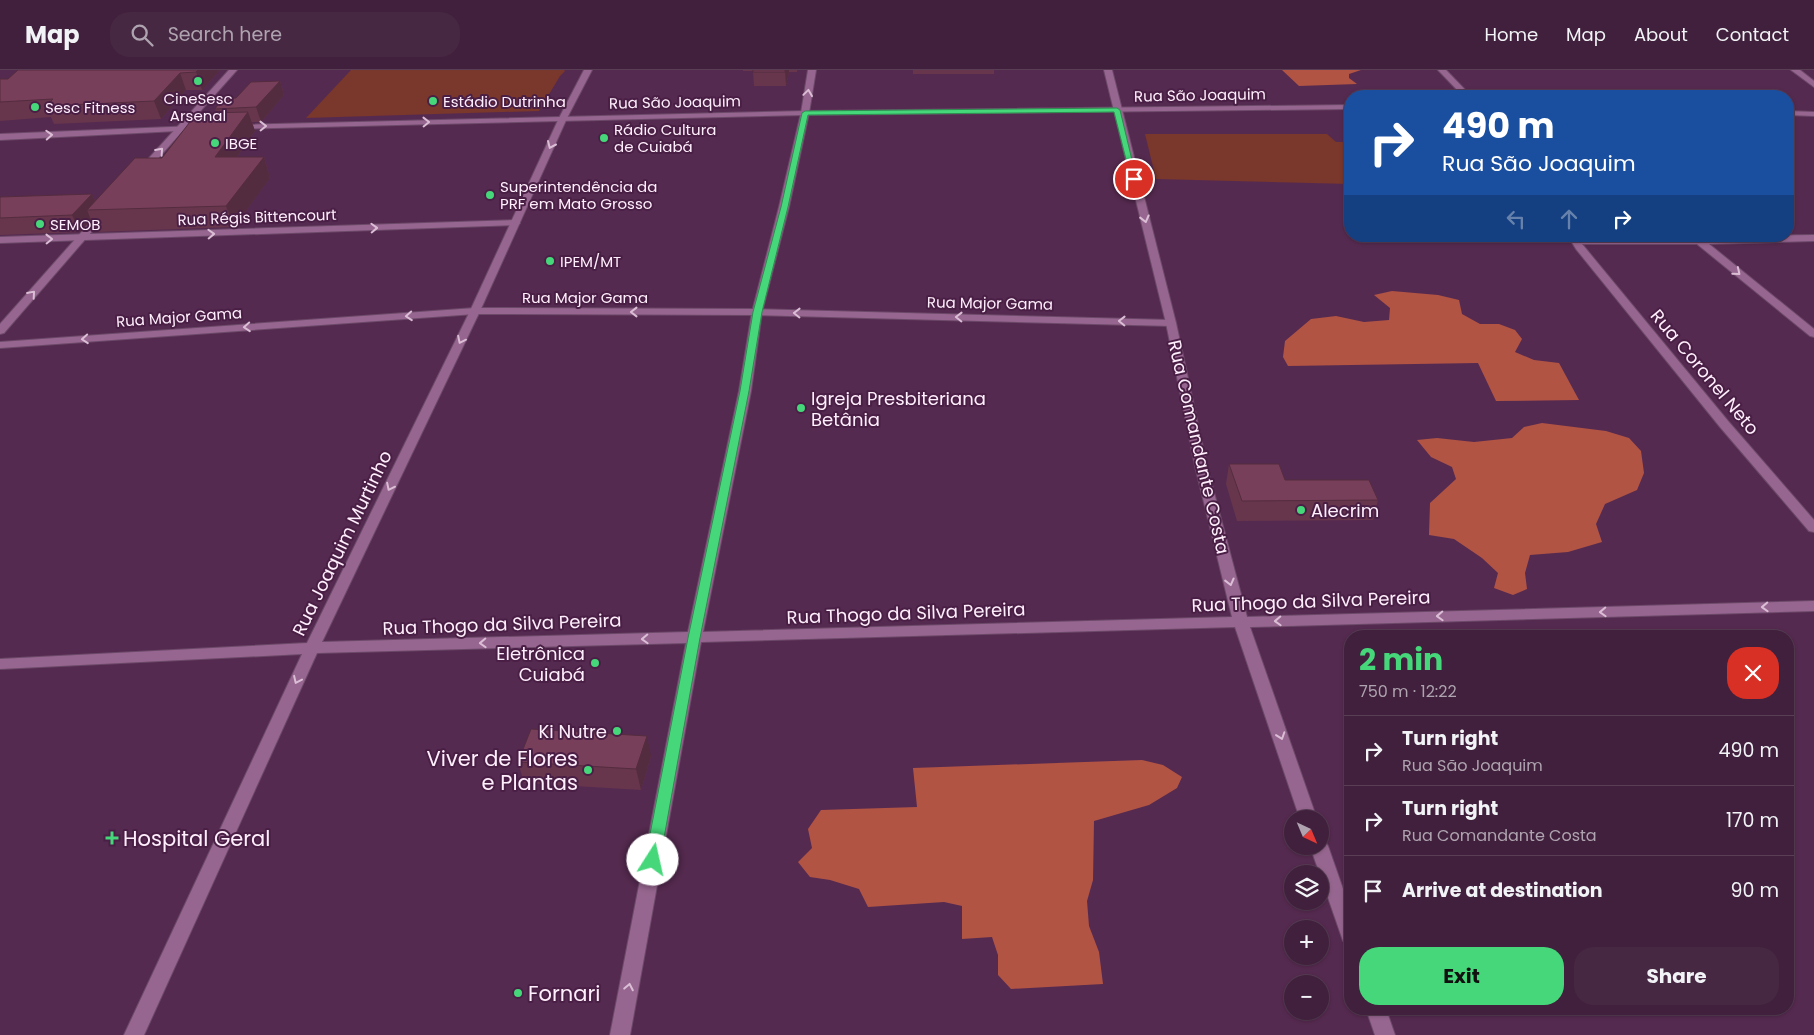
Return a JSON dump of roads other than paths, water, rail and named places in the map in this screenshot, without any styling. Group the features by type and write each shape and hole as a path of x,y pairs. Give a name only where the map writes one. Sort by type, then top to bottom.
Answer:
{"street":[{"path":"138,175 232,70"},
{"name":"Rua Joaquim Murtinho","path":"134,1035 312,648 475,311 563,118 588,70"},
{"path":"620,1035 694,638 744,391 757,312 784,207 805,113 812,70"},
{"name":"Rua Comandante Costa","path":"1108,70 1170,323 1201,466 1240,622 1306,810"},
{"path":"1442,70 1461,90"},
{"path":"1795,70 1814,85"},
{"name":"Rua São Joaquim","path":"226,127 805,113 1344,107"},
{"path":"1794,113 1814,114"},
{"path":"0,137 206,127"},
{"path":"0,331 114,202"},
{"name":"Rua Régis Bittencourt","path":"0,240 80,239 515,223"},
{"path":"1794,238 1814,238"},
{"name":"Rua Coronel Neto","path":"1576,242 1724,424 1814,528"},
{"path":"1702,242 1814,334"},
{"name":"Rua Major Gama","path":"0,345 475,311 757,312 1170,323"},
{"name":"Rua Thogo da Silva Pereira","path":"0,664 312,648 1814,606"},
{"path":"1322,855 1344,918"},
{"path":"1378,1015 1385,1035"}],"place":[{"name":"CineSesc Arsenal","path":"198,81"},
{"name":"Estádio Dutrinha","path":"433,101"},
{"name":"Sesc Fitness","path":"35,107"},
{"name":"Rádio Cultura de Cuiabá","path":"604,138"},
{"name":"IBGE","path":"215,143"},
{"name":"Superintendência da PRF em Mato Grosso","path":"490,195"},
{"name":"SEMOB","path":"40,224"},
{"name":"IPEM/MT","path":"550,261"},
{"name":"Igreja Presbiteriana Betânia","path":"801,408"},
{"name":"Alecrim","path":"1301,510"},
{"name":"Eletrônica Cuiabá","path":"595,663"},
{"name":"Ki Nutre","path":"617,731"},
{"name":"Viver de Flores e Plantas","path":"588,770"},
{"name":"Hospital Geral","path":"112,838"},
{"name":"Fornari","path":"518,993"}]}
